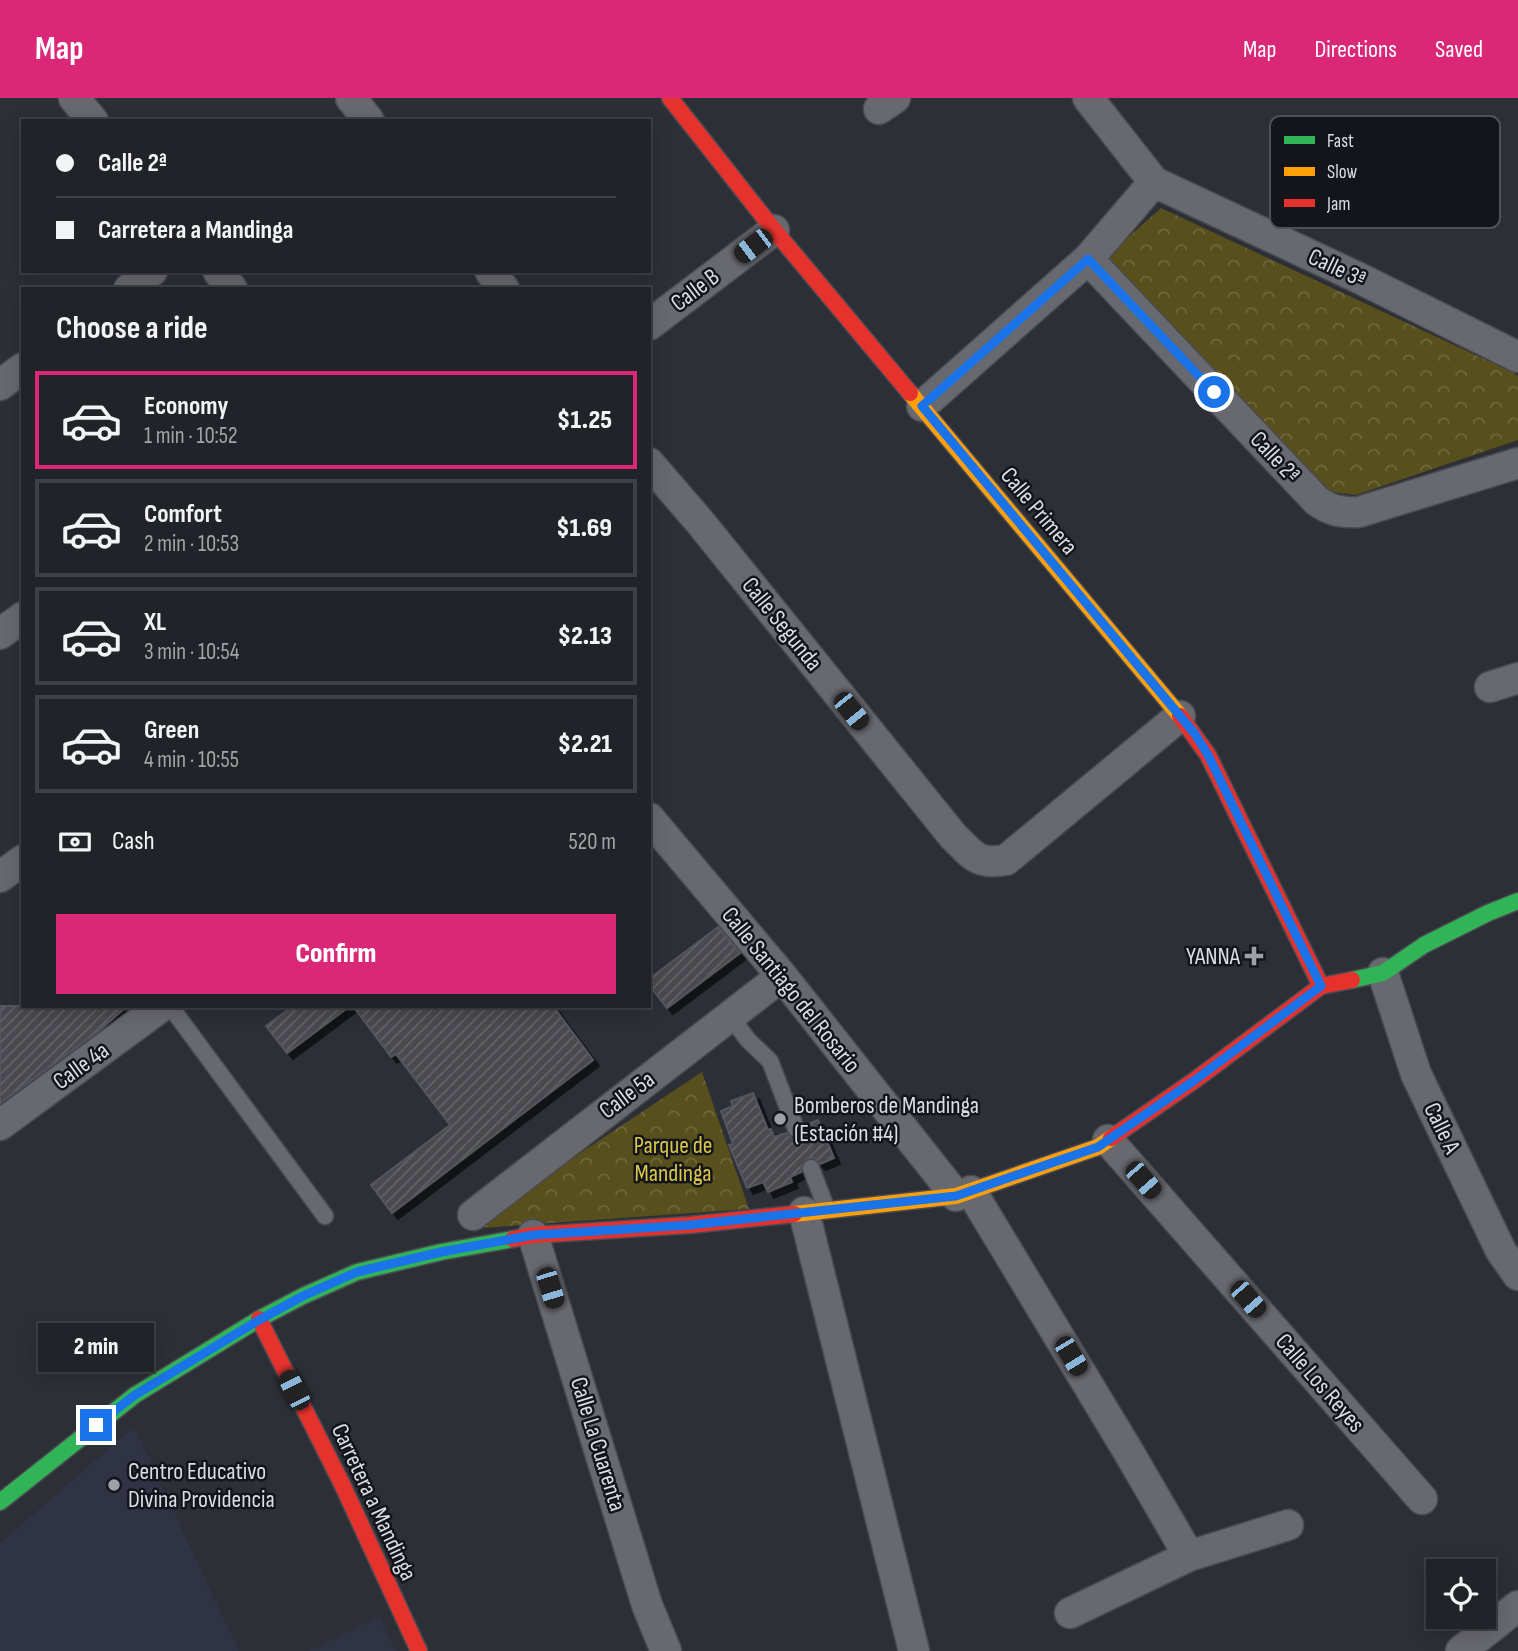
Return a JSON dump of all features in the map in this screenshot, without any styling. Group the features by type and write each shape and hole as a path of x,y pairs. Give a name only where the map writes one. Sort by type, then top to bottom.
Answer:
{"street":[{"path":"74,98 91,119"},
{"path":"351,98 367,119"},
{"name":"Calle Primera","path":"670,98 774,230 1180,716 1208,755 1321,986"},
{"path":"922,406 1088,259 1154,182 1088,98"},
{"name":"Calle 3ª","path":"1154,182 1357,276 1518,357"},
{"name":"Calle B","path":"651,323 774,230"},
{"name":"Calle 2ª","path":"1088,259 1317,501 1328,508 1343,513 1359,512 1518,463"},
{"path":"132,287 149,273"},
{"path":"220,273 230,287"},
{"path":"492,273 502,287"},
{"path":"0,385 21,369"},
{"name":"Calle Segunda","path":"651,465 700,522 953,836 981,861 991,863 1006,860 1180,716"},
{"path":"0,634 21,618"},
{"name":"Calle Santiago del Rosario","path":"651,820 963,1194 1128,1451 1189,1556"},
{"path":"0,877 21,861"},
{"path":"0,1502 135,1395 259,1320 303,1296 357,1272 441,1252 533,1235 689,1225 963,1194 1098,1147 1195,1080 1321,986 1383,973 1424,945 1518,901"},
{"name":"Calle A","path":"1383,973 1416,1073 1501,1251 1518,1275"},
{"name":"Calle 5a","path":"472,1215 782,976"},
{"name":"Calle 4a","path":"0,1125 159,1008"},
{"name":"Calle Los Reyes","path":"1108,1140 1422,1499"},
{"path":"816,1211 914,1651"},
{"name":"Calle La Cuarenta","path":"533,1235 647,1605 666,1651"},
{"name":"Carretera a Mandinga","path":"259,1320 342,1484 419,1651"},
{"path":"1070,1613 1189,1556 1288,1525"},
{"path":"1461,1651 1518,1606"}],"lane":[{"path":"171,1008 325,1216"},
{"path":"730,1016 748,1040 770,1061 796,1129"},
{"path":"811,1168 816,1211"}],"shaded area":[{"name":"Centro Educativo Divina Providencia","path":"134,1427 239,1651 0,1651 0,1543"},
{"path":"379,1616 396,1651 309,1651"}],"green space":[{"path":"1161,208 1514,373 1518,376 1518,440 1356,495 1323,491 1106,257"},
{"name":"Parque de Mandinga","path":"702,1072 749,1209 466,1229"}],"building":[{"path":"718,927 740,953 667,1008 651,988 651,977"},
{"path":"0,1006 125,1008 100,1030 0,1103"},
{"path":"290,1008 347,1008 287,1053 266,1026"},
{"path":"354,1008 554,1008 593,1060 392,1213 371,1185 450,1125 396,1054 391,1057"},
{"path":"753,1093 768,1130 771,1129 774,1137 786,1133 794,1139 800,1138 806,1131 806,1125 818,1120 834,1158 820,1164 813,1158 807,1159 801,1166 801,1172 790,1177 792,1182 768,1192 763,1182 747,1188 729,1145 733,1144 721,1111 733,1106 731,1101"}],"traffic: fast":[{"path":"1352,980 1383,973 1424,945 1518,901"},
{"path":"0,1502 135,1395 259,1319 303,1296 357,1272 441,1252 513,1239"}],"traffic: slow":[{"path":"910,393 1180,716"},
{"path":"794,1214 956,1196 1098,1147 1111,1138"}],"traffic: jam":[{"path":"670,98 774,230 910,393"},
{"path":"1180,716 1208,755 1321,986"},
{"path":"1111,1138 1195,1080 1321,986 1352,980"},
{"path":"513,1239 533,1235 689,1225 794,1214"},
{"path":"259,1319 342,1484 419,1651"}],"place":[{"name":"YANNA","path":"1254,956"},
{"name":"Bomberos de Mandinga (Estación #4)","path":"780,1119"},
{"name":"Centro Educativo Divina Providencia","path":"114,1485"}],"route":[{"path":"96,1425 135,1395 259,1320 303,1296 357,1272 441,1252 533,1235 689,1225 956,1196 1098,1147 1195,1080 1321,986 1208,755 1195,734 922,406 1088,259 1214,392"}]}
